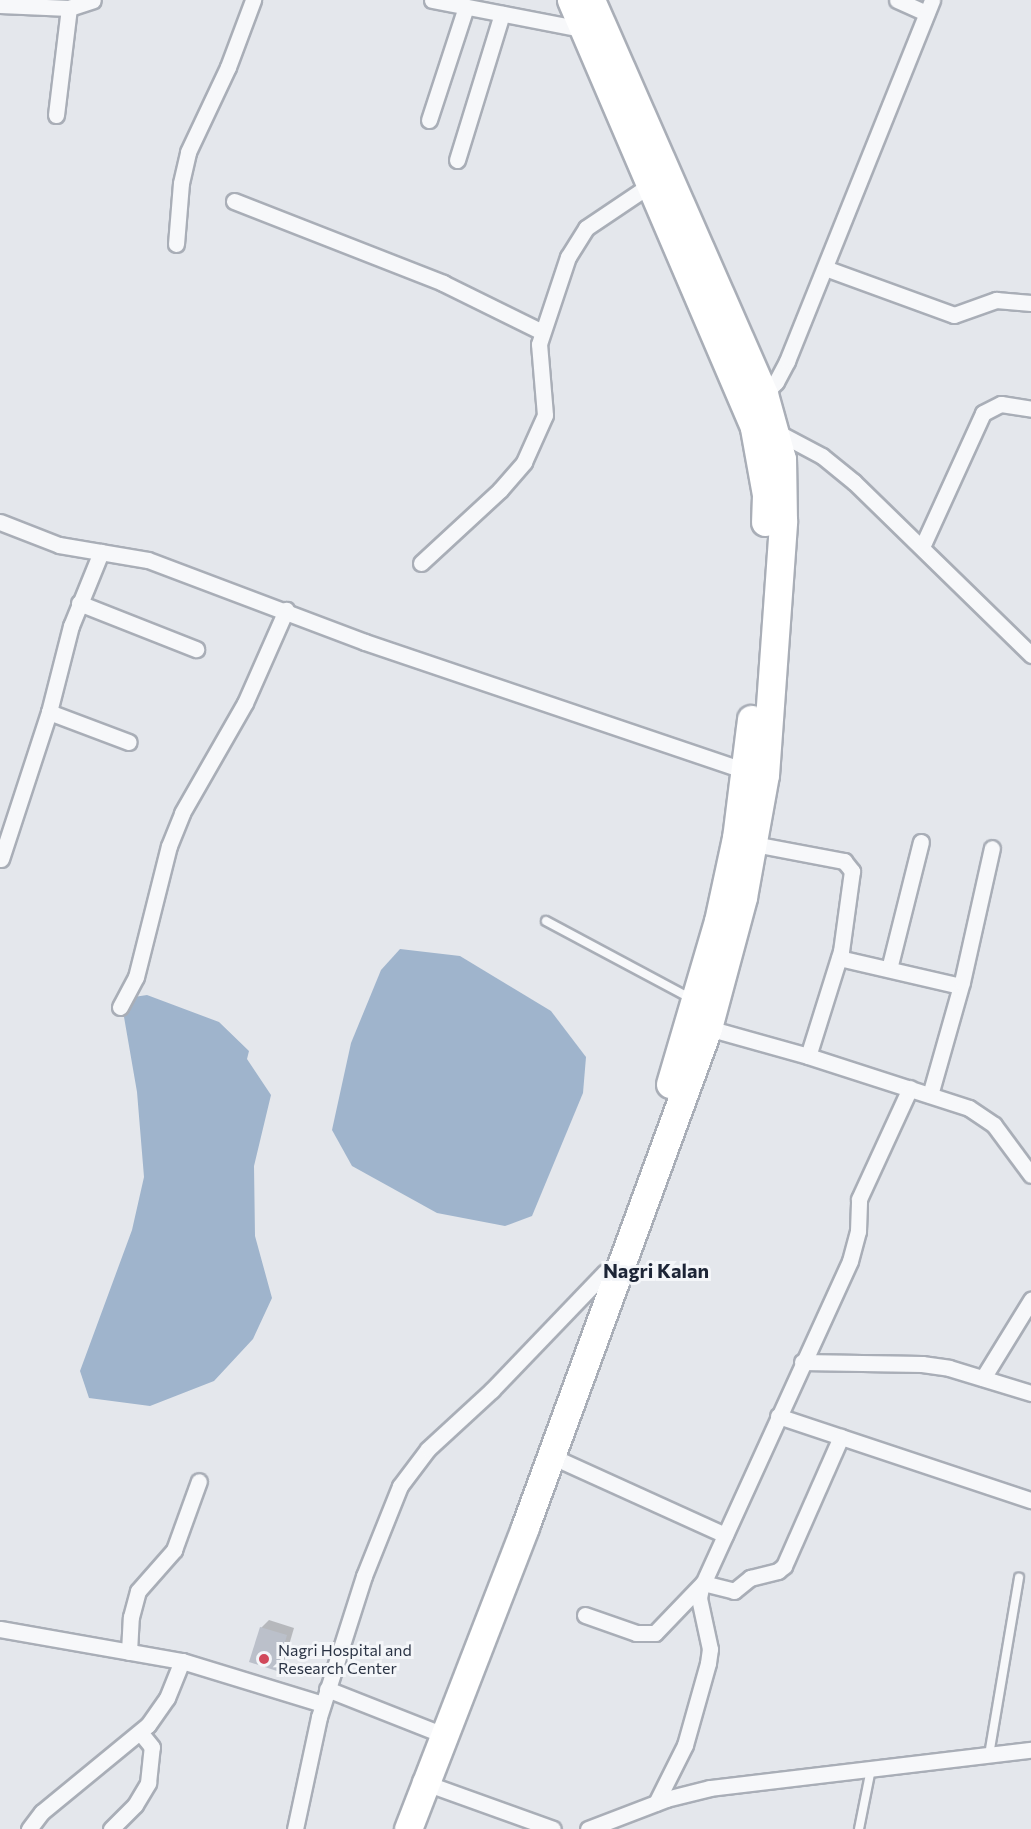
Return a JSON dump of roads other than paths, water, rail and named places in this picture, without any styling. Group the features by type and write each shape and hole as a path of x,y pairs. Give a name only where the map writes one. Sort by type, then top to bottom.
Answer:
{"highway":[{"path":"439,1733 605,1272 696,1001 756,773 783,521 782,459 764,394 596,32 571,0"},
{"path":"396,1829 420,1781 551,1456 708,1028 754,844 766,495 760,453 742,394 650,184 596,32 591,0"},
{"path":"408,1829 420,1781"}],"street":[{"path":"0,5 69,8 93,0"},
{"path":"176,244 181,183 188,152 228,67 253,0"},
{"path":"432,0 596,32"},
{"path":"764,394 777,382 788,361 929,7 897,0"},
{"path":"429,120 466,7"},
{"path":"56,115 69,8"},
{"path":"457,160 502,14"},
{"path":"421,563 500,490 528,453 545,415 539,344 558,283 579,237 586,228 650,184"},
{"path":"234,201 454,288 542,332"},
{"path":"825,268 954,315 996,300 1031,303"},
{"path":"922,548 983,413 1001,404 1031,409"},
{"path":"775,431 822,456 922,548 1031,655"},
{"path":"0,522 59,545 148,560 376,645 756,773"},
{"path":"2,860 49,712 80,603 101,552"},
{"path":"80,603 196,649"},
{"path":"120,1007 136,977 169,846 182,813 245,703 286,610"},
{"path":"49,712 129,742"},
{"path":"889,969 921,842"},
{"path":"754,844 849,865 850,894 839,958 808,1056"},
{"path":"930,1095 960,986 992,848"},
{"path":"839,958 960,986"},
{"path":"708,1028 910,1088 983,1116 1031,1175"},
{"path":"656,1803 685,1745 707,1669 710,1649 699,1598 704,1583 802,1362 850,1261 858,1231 859,1199 910,1088"},
{"path":"295,1829 322,1704 381,1533 400,1486 412,1467 605,1272"},
{"path":"983,1378 1031,1300"},
{"path":"802,1362 922,1364 983,1378 1031,1393"},
{"path":"778,1416 1031,1500"},
{"path":"704,1583 734,1591 750,1578 772,1574 784,1566 841,1437"},
{"path":"551,1456 725,1535"},
{"path":"129,1652 133,1603 138,1591 174,1550 200,1482"},
{"path":"585,1615 636,1633 655,1633 704,1583"},
{"path":"0,1629 182,1661 322,1704"},
{"path":"29,1829 56,1800 140,1732 168,1698 182,1661"},
{"path":"327,1689 439,1733"},
{"path":"111,1829 135,1805 148,1783 152,1747 140,1732"},
{"path":"588,1829 656,1803 710,1788 1031,1750"},
{"path":"420,1781 554,1829"}],"lane":[{"path":"546,921 696,1001"},
{"path":"989,1755 1019,1578"},
{"path":"859,1829 871,1769"}],"water":[{"path":"400,949 460,956 551,1011 586,1057 583,1093 532,1216 505,1226 437,1213 352,1166 332,1130 351,1043 381,970"},
{"path":"147,995 219,1022 249,1051 247,1059 271,1095 254,1166 255,1236 272,1298 253,1339 214,1381 150,1406 89,1398 80,1371 132,1230 144,1177 137,1092 124,1017 134,997"}],"place":[{"name":"Nagri Hospital and Research Center","path":"264,1659"}],"district":[{"name":"Nagri Kalan","path":"656,1270"}]}
